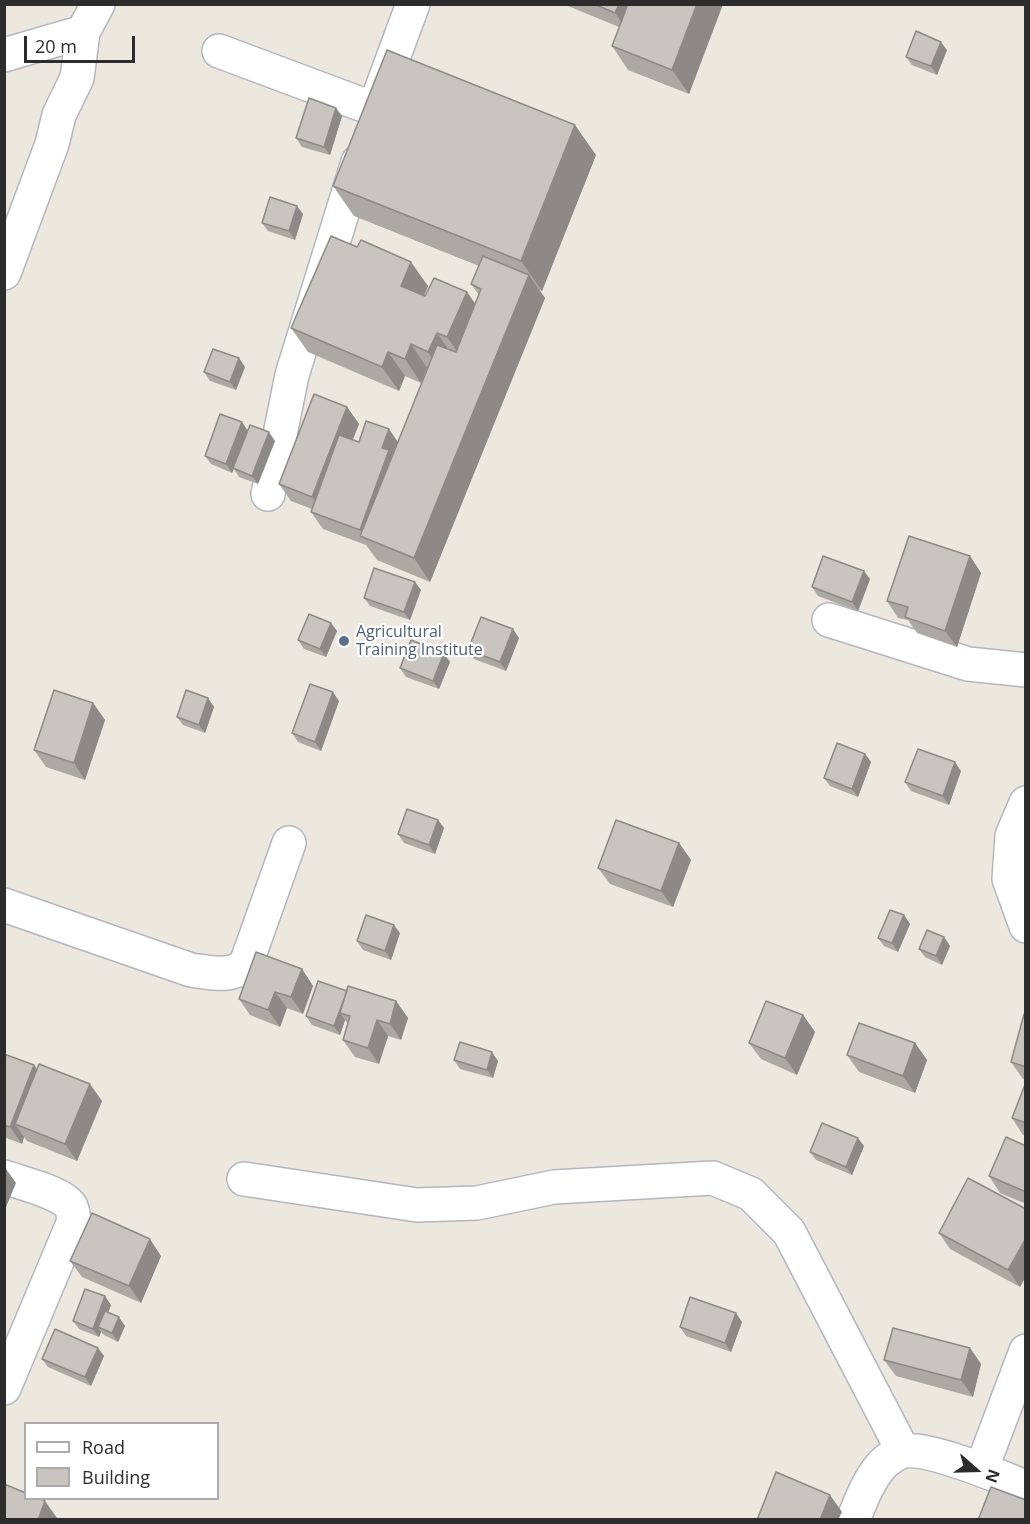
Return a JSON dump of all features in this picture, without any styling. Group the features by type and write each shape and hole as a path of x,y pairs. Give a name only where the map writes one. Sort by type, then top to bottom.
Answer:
{"street":[{"path":"268,494 292,375 374,110 413,4"},
{"path":"4,55 91,18"},
{"path":"4,273 52,144 59,115 77,78 91,18"},
{"path":"219,51 374,110"},
{"path":"829,620 968,664 1026,670"},
{"path":"1023,921 1009,879 1012,836 1026,803"},
{"path":"4,905 191,970 232,972 244,965 251,950 289,843"},
{"path":"4,1177 56,1196 67,1203 72,1210 74,1221 11,1355 4,1388"},
{"path":"244,1179 417,1205 477,1203 554,1187 713,1178 751,1194 789,1232 903,1451"},
{"path":"981,1470 1026,1351"},
{"path":"854,1520 865,1490 882,1464 903,1451 922,1451 1026,1487"}],"building":[{"path":"594,4 619,4 615,13"},
{"path":"628,4 697,4 672,70 612,46"},
{"path":"916,31 941,42 931,66 906,57"},
{"path":"387,50 575,125 521,261 333,186"},
{"path":"309,98 336,108 324,147 296,138"},
{"path":"270,197 297,206 289,231 262,223"},
{"path":"331,236 357,247 361,240 411,262 401,286 425,296 434,278 467,292 447,337 437,333 428,352 411,344 405,359 388,352 382,367 291,328"},
{"path":"483,256 529,275 414,558 360,536 437,345 456,352 481,289 471,284"},
{"path":"213,349 239,358 230,382 204,372"},
{"path":"314,394 347,407 312,497 279,484"},
{"path":"220,414 242,422 226,464 205,456"},
{"path":"366,421 389,429 382,448 389,450 360,530 311,512 339,435 359,442"},
{"path":"250,425 269,432 252,476 233,468"},
{"path":"909,536 970,556 945,631 905,617 908,607 887,601"},
{"path":"823,556 864,571 852,602 812,587"},
{"path":"374,568 415,582 404,612 364,598"},
{"path":"309,614 331,623 320,649 298,640"},
{"path":"481,617 513,629 500,662 468,650"},
{"path":"411,640 444,653 433,681 400,668"},
{"path":"310,684 333,692 315,742 292,733"},
{"path":"54,690 93,703 74,763 34,750"},
{"path":"186,690 208,698 199,725 177,717"},
{"path":"837,743 865,754 852,789 824,778"},
{"path":"918,749 955,762 943,796 905,782"},
{"path":"407,809 438,820 429,845 398,834"},
{"path":"616,820 679,843 661,891 598,868"},
{"path":"890,910 904,915 892,943 878,938"},
{"path":"366,915 394,925 385,951 357,941"},
{"path":"927,930 944,937 936,956 919,949"},
{"path":"256,952 302,969 291,997 275,992 268,1010 239,999"},
{"path":"318,981 347,991 334,1026 306,1016"},
{"path":"348,986 396,1001 390,1024 377,1020 368,1048 343,1040 350,1016 340,1013"},
{"path":"766,1001 803,1015 785,1058 749,1043"},
{"path":"1024,1014 1026,1015 1026,1067 1011,1062"},
{"path":"859,1023 915,1043 903,1076 847,1055"},
{"path":"460,1042 492,1052 487,1070 454,1060"},
{"path":"4,1054 34,1065 10,1127 4,1125"},
{"path":"39,1064 90,1084 65,1144 15,1124"},
{"path":"1026,1082 1026,1123 1012,1118"},
{"path":"822,1123 858,1138 846,1167 810,1152"},
{"path":"1006,1137 1026,1146 1026,1192 989,1176"},
{"path":"968,1178 1026,1209 1026,1238 1008,1270 939,1233"},
{"path":"92,1213 150,1239 129,1286 70,1261"},
{"path":"85,1289 105,1296 93,1329 73,1321"},
{"path":"690,1297 736,1313 725,1343 680,1327"},
{"path":"105,1311 119,1317 112,1333 98,1327"},
{"path":"893,1328 970,1348 961,1380 884,1360"},
{"path":"55,1329 98,1348 85,1377 42,1359"},
{"path":"776,1472 830,1495 820,1520 757,1520"},
{"path":"4,1484 24,1492 24,1500 45,1501 38,1520 4,1520"},
{"path":"991,1487 1026,1500 1026,1520 978,1520"}],"place":[{"name":"Agricultural Training Institute","path":"344,641"}]}
